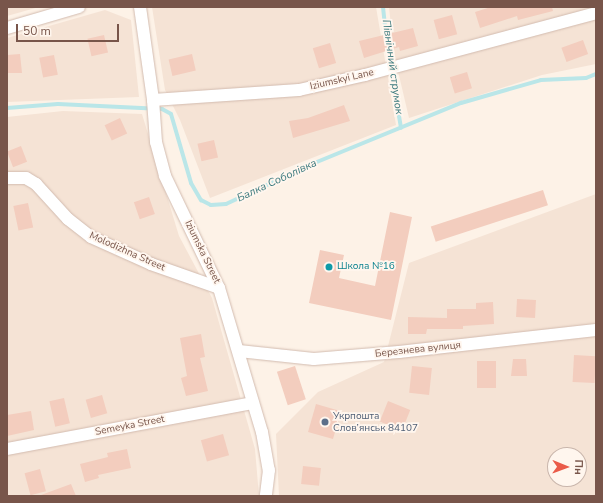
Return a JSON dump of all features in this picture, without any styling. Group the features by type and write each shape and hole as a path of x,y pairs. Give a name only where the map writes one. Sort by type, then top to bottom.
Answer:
{"street":[{"path":"7,28 79,7"},
{"name":"Iziumska Street","path":"140,7 153,100 156,142 165,176 220,288 262,432 269,470 266,496"},
{"name":"Iziumskyi Lane","path":"153,100 299,90 365,75 596,13"},
{"name":"Molodizhna Street","path":"7,178 26,178 36,184 68,219 91,237 151,264 220,288"},
{"name":"Березнева вулиця","path":"239,351 314,359 399,352 596,330"},
{"name":"Semeyka Street","path":"7,449 253,403"}],"shaded area":[{"path":"7,7 39,7 7,16"},
{"path":"152,7 376,7 396,125 210,198 180,120 165,90"},
{"path":"389,7 596,7 596,64 542,75 409,118 394,54"},
{"path":"105,10 131,20 139,97 7,102 7,38"},
{"path":"63,111 142,114 179,236 212,298 255,449 259,496 7,496 7,117"},
{"path":"596,194 596,496 279,496 276,434 318,392 384,362 409,263"}],"building":[{"path":"491,7 552,7 553,11 518,20 517,16 480,28 475,12"},
{"path":"452,15 457,34 439,39 434,20"},
{"path":"413,28 418,46 400,51 399,47 364,58 359,41"},
{"path":"104,35 108,53 91,56 87,39"},
{"path":"583,40 588,54 567,62 561,48"},
{"path":"330,43 336,63 319,68 313,48"},
{"path":"20,54 22,73 7,73 7,55"},
{"path":"192,54 196,71 172,76 169,59"},
{"path":"54,55 58,75 43,77 39,58"},
{"path":"467,72 472,88 455,94 450,77"},
{"path":"344,105 350,121 293,138 289,121 308,118"},
{"path":"120,118 127,133 112,141 105,125"},
{"path":"214,140 218,158 201,161 197,144"},
{"path":"21,146 27,162 13,167 7,151"},
{"path":"543,190 548,205 436,242 431,226"},
{"path":"149,197 155,214 140,219 134,202"},
{"path":"28,203 33,227 19,231 13,206"},
{"name":"Школа №16","path":"390,212 412,217 391,320 309,303 320,250 344,255 339,278 375,286"},
{"path":"517,299 536,300 535,318 516,317"},
{"path":"493,302 494,324 463,326 463,329 427,329 426,334 408,334 408,317 447,318 447,309 476,309 476,303"},
{"path":"201,334 205,357 200,358 208,391 186,396 181,378 187,376 180,338"},
{"path":"574,355 596,356 595,383 573,382"},
{"path":"513,359 526,359 527,376 511,376"},
{"path":"477,361 496,361 496,388 477,388"},
{"path":"295,366 306,399 288,405 277,372"},
{"path":"412,366 432,368 429,395 409,393"},
{"path":"102,395 107,413 91,418 86,400"},
{"path":"64,398 70,423 55,427 49,401"},
{"path":"388,401 410,410 402,430 380,421"},
{"name":"Укрпошта Слов’янськ 84107","path":"316,404 341,411 333,439 308,432"},
{"path":"31,411 34,430 7,436 7,415"},
{"path":"223,434 229,455 207,461 201,440"},
{"path":"127,449 131,468 98,475 99,478 85,482 80,464 108,457 107,453"},
{"path":"303,466 321,468 319,486 301,484"},
{"path":"40,469 46,491 30,495 25,473"},
{"path":"71,484 76,496 41,496 41,495"}],"waterway":[{"name":"Північний струмок","path":"383,7 386,38"},
{"name":"Північний струмок","path":"387,45 401,128"},
{"name":"Балка Соболівка","path":"7,108 58,104 162,109 171,114 191,183 201,200 211,205 226,204 312,164 461,103 541,80 586,78 596,74"}],"place":[{"name":"Школа №16","path":"329,267"},
{"name":"Укрпошта Слов’янськ 84107","path":"325,422"}]}
